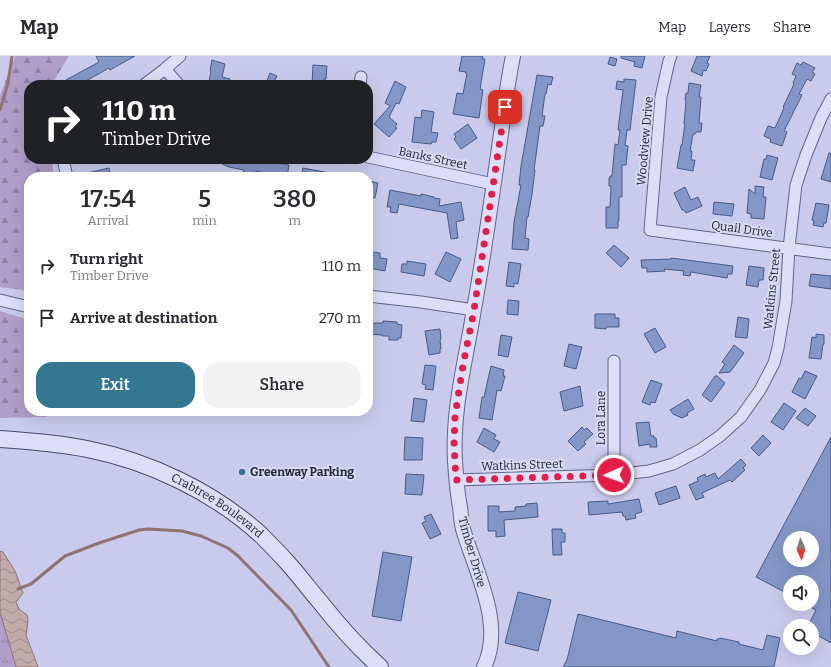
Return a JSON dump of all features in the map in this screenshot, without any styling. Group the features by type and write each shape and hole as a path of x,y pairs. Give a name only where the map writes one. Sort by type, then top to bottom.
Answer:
{"main road":[{"name":"Crabtree Boulevard","path":"0,439 65,445 110,454 154,468 202,492 221,504 260,534 301,578 350,638 380,667"}],"street":[{"path":"151,80 180,56"},
{"name":"Timber Drive","path":"484,667 488,659 491,645 489,614 485,596 462,527 456,480 454,445 455,416 474,310 513,56"},
{"name":"Woodview Drive","path":"650,230 661,98 671,56"},
{"path":"165,69 175,80"},
{"name":"Watkins Street","path":"456,480 614,475 649,471 673,464 700,450 720,436 741,417 760,390 774,363 786,301 789,248 796,185 821,118 831,99"},
{"name":"Banks Street","path":"373,159 494,184"},
{"name":"Quail Drive","path":"650,230 831,254"},
{"path":"373,297 474,310"},
{"path":"0,300 24,306"},
{"name":"Lora Lane","path":"614,361 614,475"}],"green space":[{"path":"15,56 69,56 54,80 24,80 24,164 53,164 53,172 24,172 24,290 0,287 0,95"},
{"path":"0,311 24,318 24,416 47,417 0,418"},
{"path":"0,592 33,667 0,667"}],"water":[{"path":"0,551 3,552 15,571 23,593 16,602 19,609 27,615 28,621 26,635 38,667 16,667 0,612"}],"building":[{"path":"96,56 135,56 88,80 66,80 99,62"},
{"path":"462,56 483,56 482,59 485,59 480,89 483,90 479,118 453,114 457,93 463,94 467,73 459,71"},
{"path":"621,56 645,56 642,68 634,66 635,62 621,58"},
{"path":"697,56 710,56 707,63 709,64 706,71 703,70 702,76 691,71"},
{"path":"610,57 617,59 615,66 608,64"},
{"path":"212,60 225,64 222,77 230,80 209,80"},
{"path":"803,62 815,68 812,72 815,74 811,81 807,79 799,94 802,95 784,131 787,132 782,146 770,142 771,139 764,136 768,126 775,128 794,84 793,83 796,76 792,74 797,63 801,65"},
{"path":"313,65 327,66 326,79 312,80"},
{"path":"270,73 277,76 275,80 267,80"},
{"path":"537,75 553,77 551,85 548,84 545,94 542,116 545,116 543,126 540,126 532,194 527,217 525,238 529,239 528,250 512,249 514,222 521,185 519,185 521,166"},
{"path":"624,79 636,80 630,130 627,130 625,145 628,146 626,165 622,165 622,197 619,197 618,228 606,228 606,207 610,207 611,186 609,186 609,178 612,176 615,144 618,145 620,130 618,130 623,90 616,89 617,81 624,82"},
{"path":"395,81 406,87 399,104 396,103 389,117 397,124 395,127 397,128 389,137 374,124 390,106 385,103"},
{"path":"689,83 701,85 699,97 701,97 699,123 702,123 701,132 696,132 693,134 690,151 692,151 691,160 695,160 693,171 677,168 685,124 685,100 686,93 688,93"},
{"path":"422,110 434,112 431,132 438,133 436,142 432,142 431,144 412,142 415,117 421,118"},
{"path":"468,124 477,138 461,149 454,139 456,137 454,134"},
{"path":"829,153 831,153 831,182 821,179"},
{"path":"767,155 778,158 772,180 760,177 764,159 766,159"},
{"path":"222,164 289,165 288,172 243,172 244,170"},
{"path":"109,168 110,172 92,172"},
{"path":"303,168 325,172 302,172"},
{"path":"373,182 378,183 375,198 373,198"},
{"path":"755,186 764,187 763,197 766,197 764,219 751,218 751,214 747,213 749,189 755,194"},
{"path":"685,187 691,200 698,197 702,206 686,213 682,210 674,193"},
{"path":"390,190 434,197 440,199 439,206 461,202 464,220 456,222 458,238 451,239 447,213 399,204 397,213 390,212 391,207 387,207"},
{"path":"714,202 734,204 732,216 713,214"},
{"path":"816,203 829,205 826,223 824,223 823,227 813,225 814,221 812,220"},
{"path":"614,245 629,258 621,267 606,253"},
{"path":"373,252 380,253 380,258 387,259 385,271 373,269"},
{"path":"446,252 461,259 450,282 435,274"},
{"path":"671,258 733,266 732,274 728,274 727,278 691,272 690,276 683,275 684,271 664,269 665,271 647,272 647,268 642,268 641,260"},
{"path":"407,261 426,264 424,276 401,272 402,264 407,264"},
{"path":"509,262 521,264 518,284 514,283 514,287 506,286"},
{"path":"749,266 764,268 763,280 759,280 758,287 746,285"},
{"path":"811,274 831,276 831,289 809,286"},
{"path":"508,300 519,301 518,315 507,314"},
{"path":"595,314 615,314 615,318 619,318 619,327 606,327 606,329 595,328"},
{"path":"738,317 749,319 747,338 735,337"},
{"path":"383,321 397,322 397,324 402,325 401,338 398,338 398,340 389,340 389,336 373,334 373,323 383,323"},
{"path":"655,328 666,347 655,353 644,334"},
{"path":"440,329 440,353 429,355 425,331"},
{"path":"816,334 824,335 821,359 809,358 812,337 816,338"},
{"path":"501,335 512,337 508,357 498,355"},
{"path":"569,344 582,347 576,369 564,366"},
{"path":"734,345 744,353 730,372 719,373 725,364 722,362"},
{"path":"425,365 436,366 433,390 425,389 426,385 422,384"},
{"path":"491,366 504,370 503,376 505,376 501,391 497,390 492,420 479,418 482,397 484,397"},
{"path":"805,371 817,376 805,399 792,392 799,378 801,379"},
{"path":"715,376 725,383 711,402 702,395"},
{"path":"651,380 662,384 655,403 651,402 650,405 642,402"},
{"path":"580,386 583,406 564,411 560,392"},
{"path":"414,398 427,400 424,422 411,421"},
{"path":"688,399 694,409 687,413 688,415 682,418 673,414 670,410"},
{"path":"784,403 796,411 783,430 771,422"},
{"path":"805,408 816,416 808,426 796,418"},
{"path":"649,422 651,436 656,438 657,447 650,447 650,444 639,446 636,423"},
{"path":"582,427 584,430 587,428 593,434 584,442 586,444 578,451 568,441"},
{"path":"484,428 496,435 494,439 500,442 494,452 477,442"},
{"path":"763,435 771,443 759,456 751,448"},
{"path":"405,437 423,438 422,460 404,460"},
{"path":"831,437 831,643 819,636 819,619 812,619 816,611 819,611 819,575 783,575 783,591 756,577"},
{"path":"741,459 746,465 743,468 745,470 732,482 730,480 702,493 704,497 696,500 689,485 698,481 697,478 705,474 706,477 715,473 718,479"},
{"path":"406,474 424,475 422,495 405,494"},
{"path":"676,486 680,498 659,505 655,493"},
{"path":"639,499 642,512 635,514 636,518 626,520 622,512 589,515 588,502 608,501 608,504"},
{"path":"537,503 538,517 504,520 505,536 496,537 496,531 488,531 488,506 499,506 499,512 515,511 515,507"},
{"path":"431,514 441,534 430,539 422,523 426,521 424,517"},
{"path":"552,529 562,529 562,533 565,533 565,542 561,542 562,555 553,555"},
{"path":"383,552 412,557 401,621 372,616"},
{"path":"518,592 551,600 538,651 505,643"},
{"path":"578,614 676,638 677,631 717,641 717,639 720,638 739,642 739,644 763,650 767,635 780,638 774,667 563,667 567,660"}],"waterway":[{"path":"0,110 8,83 12,56"},
{"path":"18,589 31,584 65,556 99,543 139,530 148,529 182,531 201,536 228,548 238,556 291,610 329,667"}],"place":[{"name":"Greenway Parking","path":"242,472"}],"route":[{"path":"505,107 474,310 455,416 454,445 456,480 614,475"}]}
